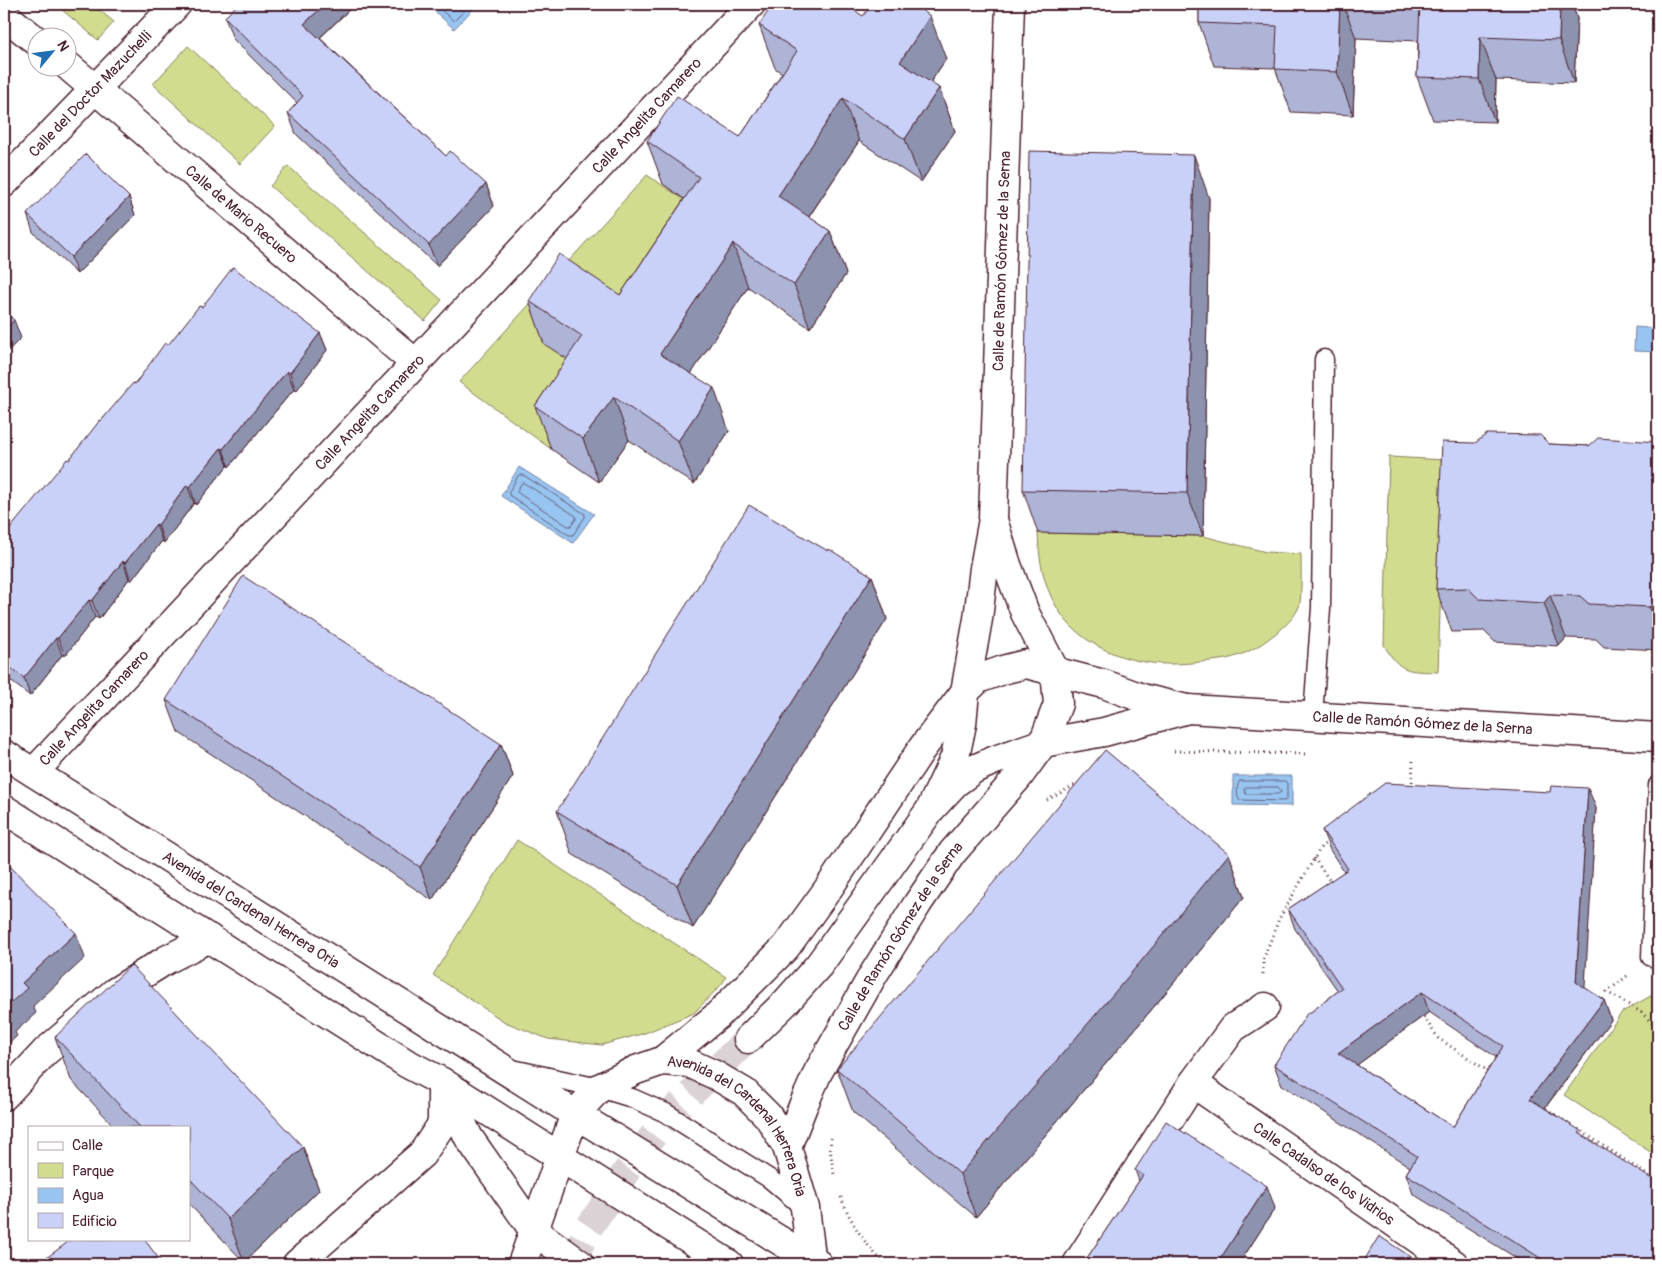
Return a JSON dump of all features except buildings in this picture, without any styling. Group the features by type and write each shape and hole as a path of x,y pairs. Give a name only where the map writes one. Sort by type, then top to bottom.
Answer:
{"street":[{"name":"Calle del Doctor Mazuchelli","path":"4,183 177,4"},
{"name":"Calle Angelita Camarero","path":"34,772 706,50 751,4"},
{"name":"Calle de Ramón Gómez de la Serna","path":"930,810 955,757 962,724 965,692 976,635 984,568 993,519 1010,4"},
{"path":"4,15 28,34"},
{"name":"Calle de Mario Recuero","path":"78,74 415,363"},
{"name":"Calle de Ramón Gómez de la Serna","path":"787,1147 818,1072 873,975 952,853 1019,776 1043,743 1058,704 1055,671 1025,613 1007,565 993,519"},
{"name":"Calle de Ramón Gómez de la Serna","path":"662,1061 717,1016 786,947 828,889 923,746 965,692 978,679 1006,669 1026,664 1104,684 1142,698 1188,709 1658,737"},
{"name":"Calle de Ramón Gómez de la Serna","path":"748,1038 786,1002 819,965 930,810 955,783 974,769 1043,743 1104,732 1188,709"},
{"name":"Avenida del Cardenal Herrera Oria","path":"4,754 814,1263"},
{"path":"4,809 406,1063 442,1082 729,1264"},
{"path":"4,1096 45,1052 115,992 166,960 209,938"},
{"path":"1077,1264 1193,1083 1233,1028 1265,1007"},
{"name":"Avenida del Cardenal Herrera Oria","path":"522,1264 575,1114 599,1088 636,1070 662,1061 689,1064 715,1075 744,1092 768,1116 787,1147 805,1208 814,1263"},
{"path":"442,1082 469,1138 534,1231 580,1264"},
{"path":"298,1264 422,1154 442,1124 442,1082"},
{"name":"Calle Cadalso de los Vidrios","path":"1193,1083 1454,1264"}],"lane":[{"path":"1313,715 1321,608 1324,359"},
{"path":"1651,957 1658,785"},
{"name":"Avenida del Cardenal Herrera Oria","path":"500,1067 599,1088 632,1098 666,1113 770,1179 805,1208"}],"path":[{"path":"1166,751 1315,754"},
{"path":"1404,758 1413,758 1412,795"},
{"path":"1040,806 1047,800 1084,780"},
{"path":"1265,1007 1263,960 1279,919 1321,846 1336,836"},
{"path":"1314,858 1336,891"},
{"path":"1651,957 1607,992 1641,1012 1658,1029"},
{"path":"1415,1005 1438,1038 1495,1075"},
{"path":"1536,1102 1568,1123"},
{"path":"1577,1129 1658,1182"},
{"path":"831,1134 830,1149 835,1178"},
{"path":"840,1196 864,1241 885,1264"}],"green space":[{"path":"55,4 92,4 114,22 98,40"},
{"path":"188,46 275,126 240,164 153,84"},
{"path":"288,166 442,300 425,321 270,186"},
{"path":"647,175 715,220 597,379 551,449 459,382"},
{"path":"1389,457 1445,460 1438,672 1412,670 1400,666 1384,645"},
{"path":"1038,533 1203,536 1266,552 1301,554 1299,607 1290,620 1275,634 1255,648 1233,657 1214,661 1176,664 1159,664 1131,659 1117,655 1091,642 1079,634 1061,614 1045,581"},
{"path":"517,840 726,977 722,984 694,1013 645,1033 602,1045 548,1039 505,1022 433,975"},
{"path":"1658,992 1658,1157 1564,1095 1622,1012"}],"water":[{"path":"478,4 454,29 428,5"},
{"path":"1635,327 1658,329 1658,352 1634,351"},
{"path":"519,467 594,514 573,543 501,496"},
{"path":"1233,776 1292,776 1292,806 1233,805"}],"tunnel":[{"path":"570,1264 588,1229 628,1169 668,1116 748,1039"}]}
